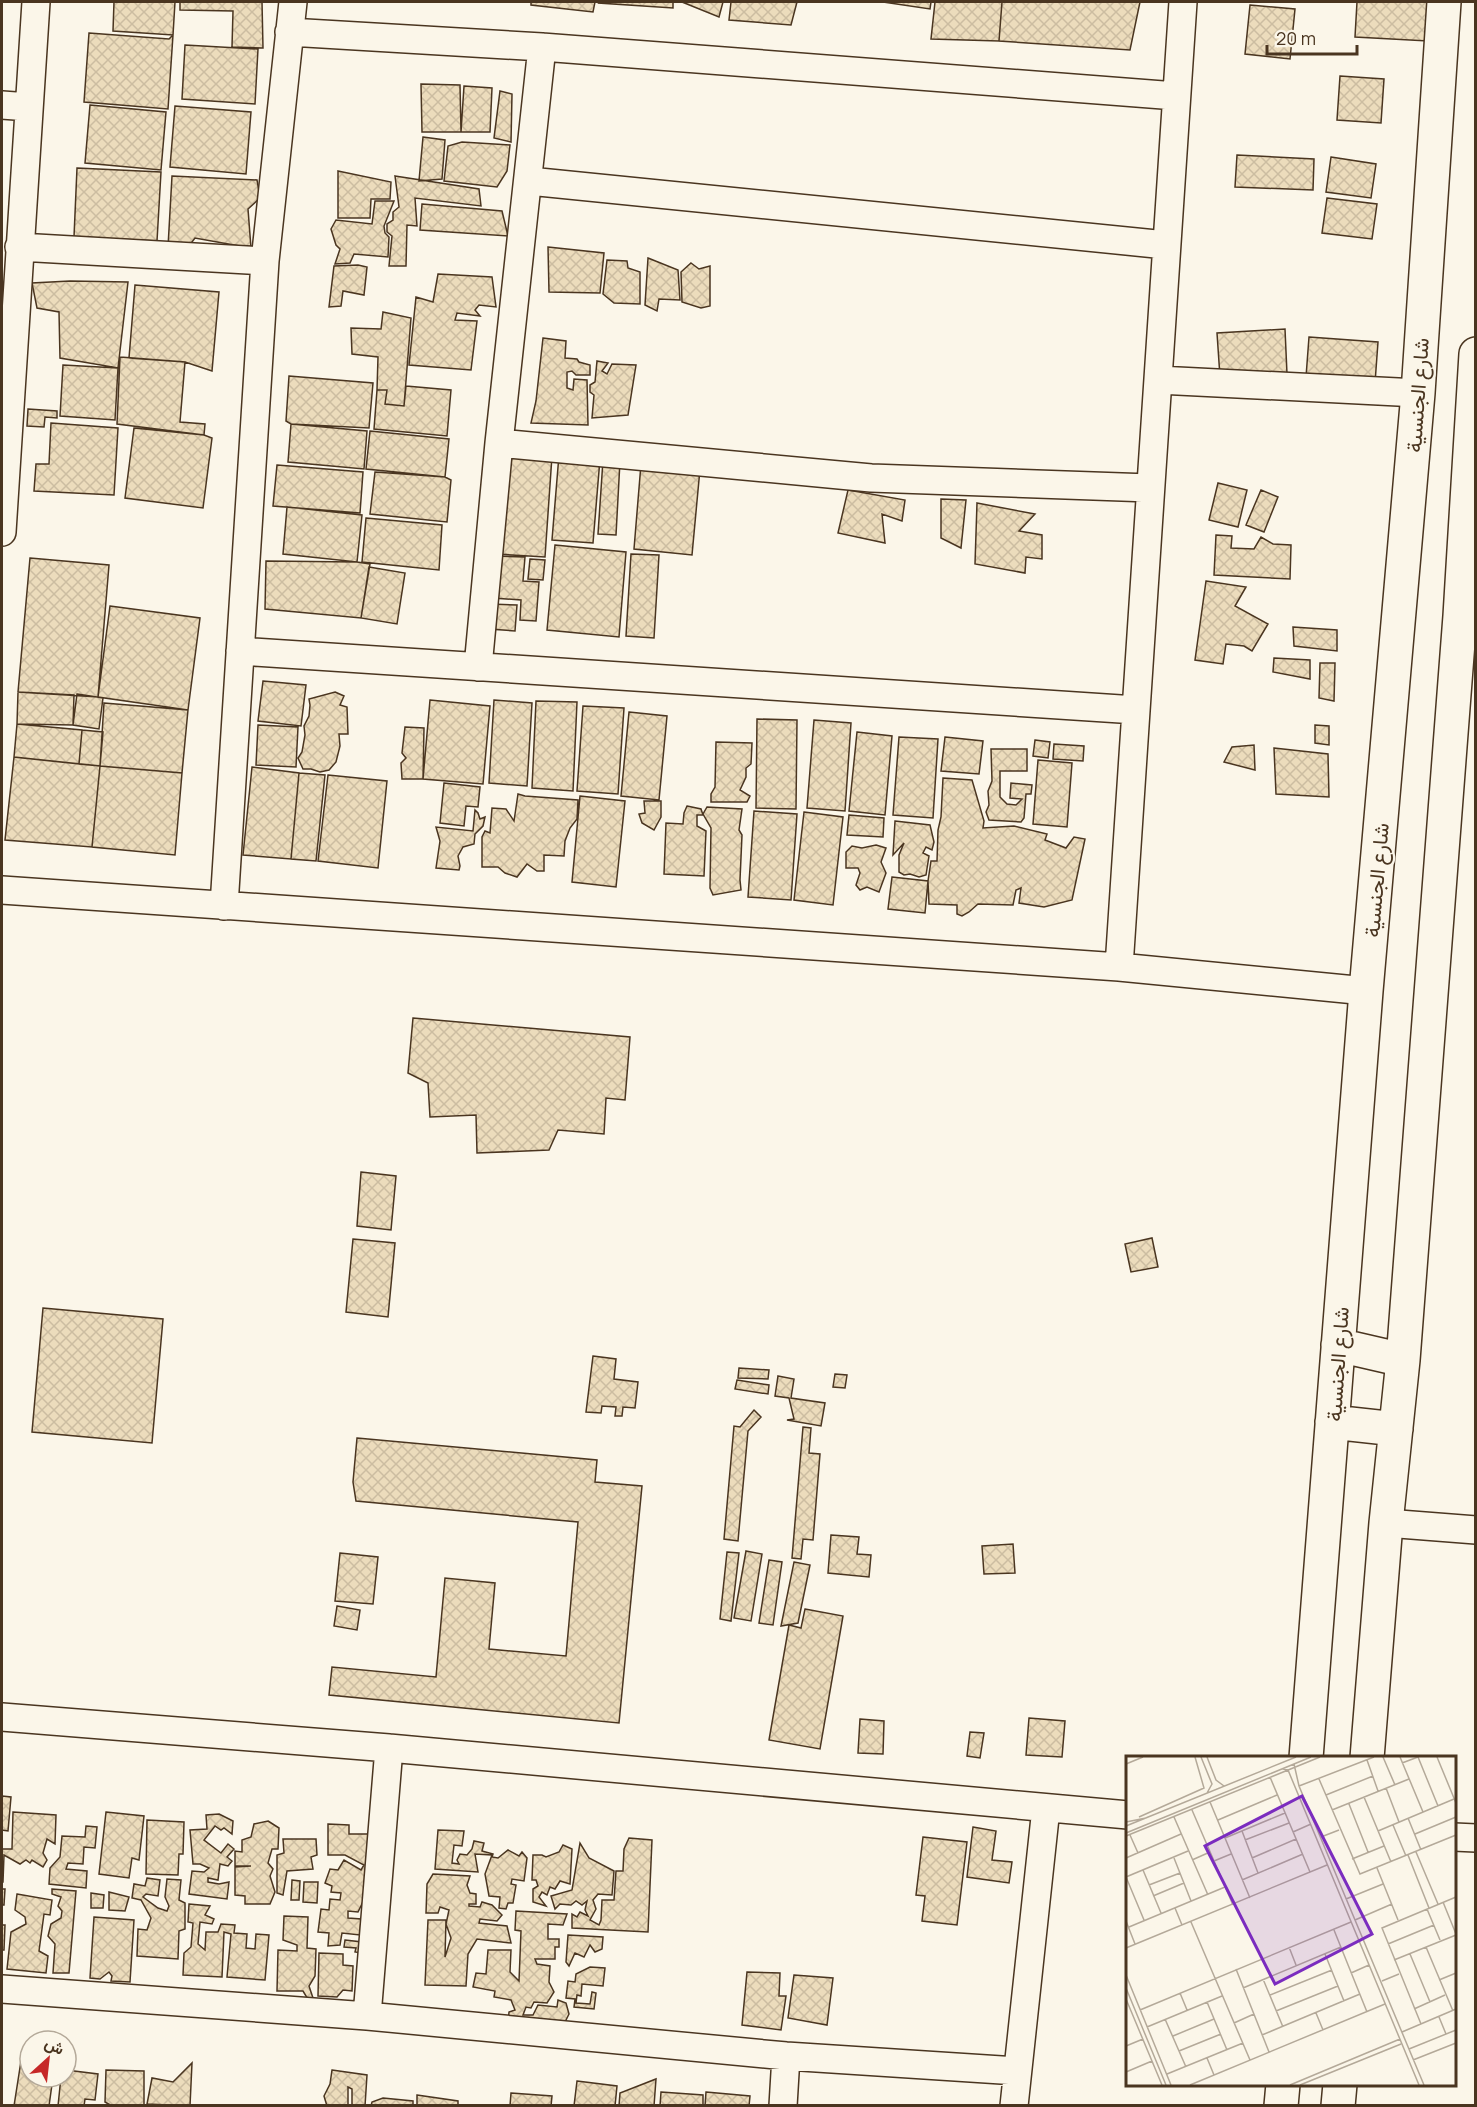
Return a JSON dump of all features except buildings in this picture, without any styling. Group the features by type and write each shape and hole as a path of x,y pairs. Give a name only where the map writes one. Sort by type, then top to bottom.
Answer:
{"main road":[{"name":"شارع الجنسية","path":"1306,1756 1366,991 1418,393 1444,2"},
{"path":"1367,1756 1468,617 1476,354"},
{"path":"1338,1345 1403,1359"},
{"path":"1332,1422 1396,1429"},
{"path":"1281,2106 1282,2086"},
{"path":"1338,2106 1340,2086"}],"street":[{"path":"2,532 36,2"},
{"path":"224,906 265,261 293,2"},
{"path":"1119,967 1183,2"},
{"path":"289,32 542,47 1176,96"},
{"path":"478,667 499,443 542,47"},
{"path":"2,105 29,106"},
{"path":"529,181 1166,245"},
{"path":"19,247 265,261"},
{"path":"1158,381 1418,393"},
{"path":"499,443 871,478 1150,488"},
{"path":"240,651 1136,710"},
{"path":"2,890 1119,967 1366,991"},
{"path":"1386,1523 1476,1530"},
{"path":"2,1717 389,1748 1126,1815"},
{"path":"367,2016 389,1748"},
{"path":"1014,2106 1046,1808"},
{"path":"1456,1837 1476,1838"},
{"path":"2,1989 367,2016 786,2056 1017,2071"},
{"path":"783,2106 786,2056"}]}
